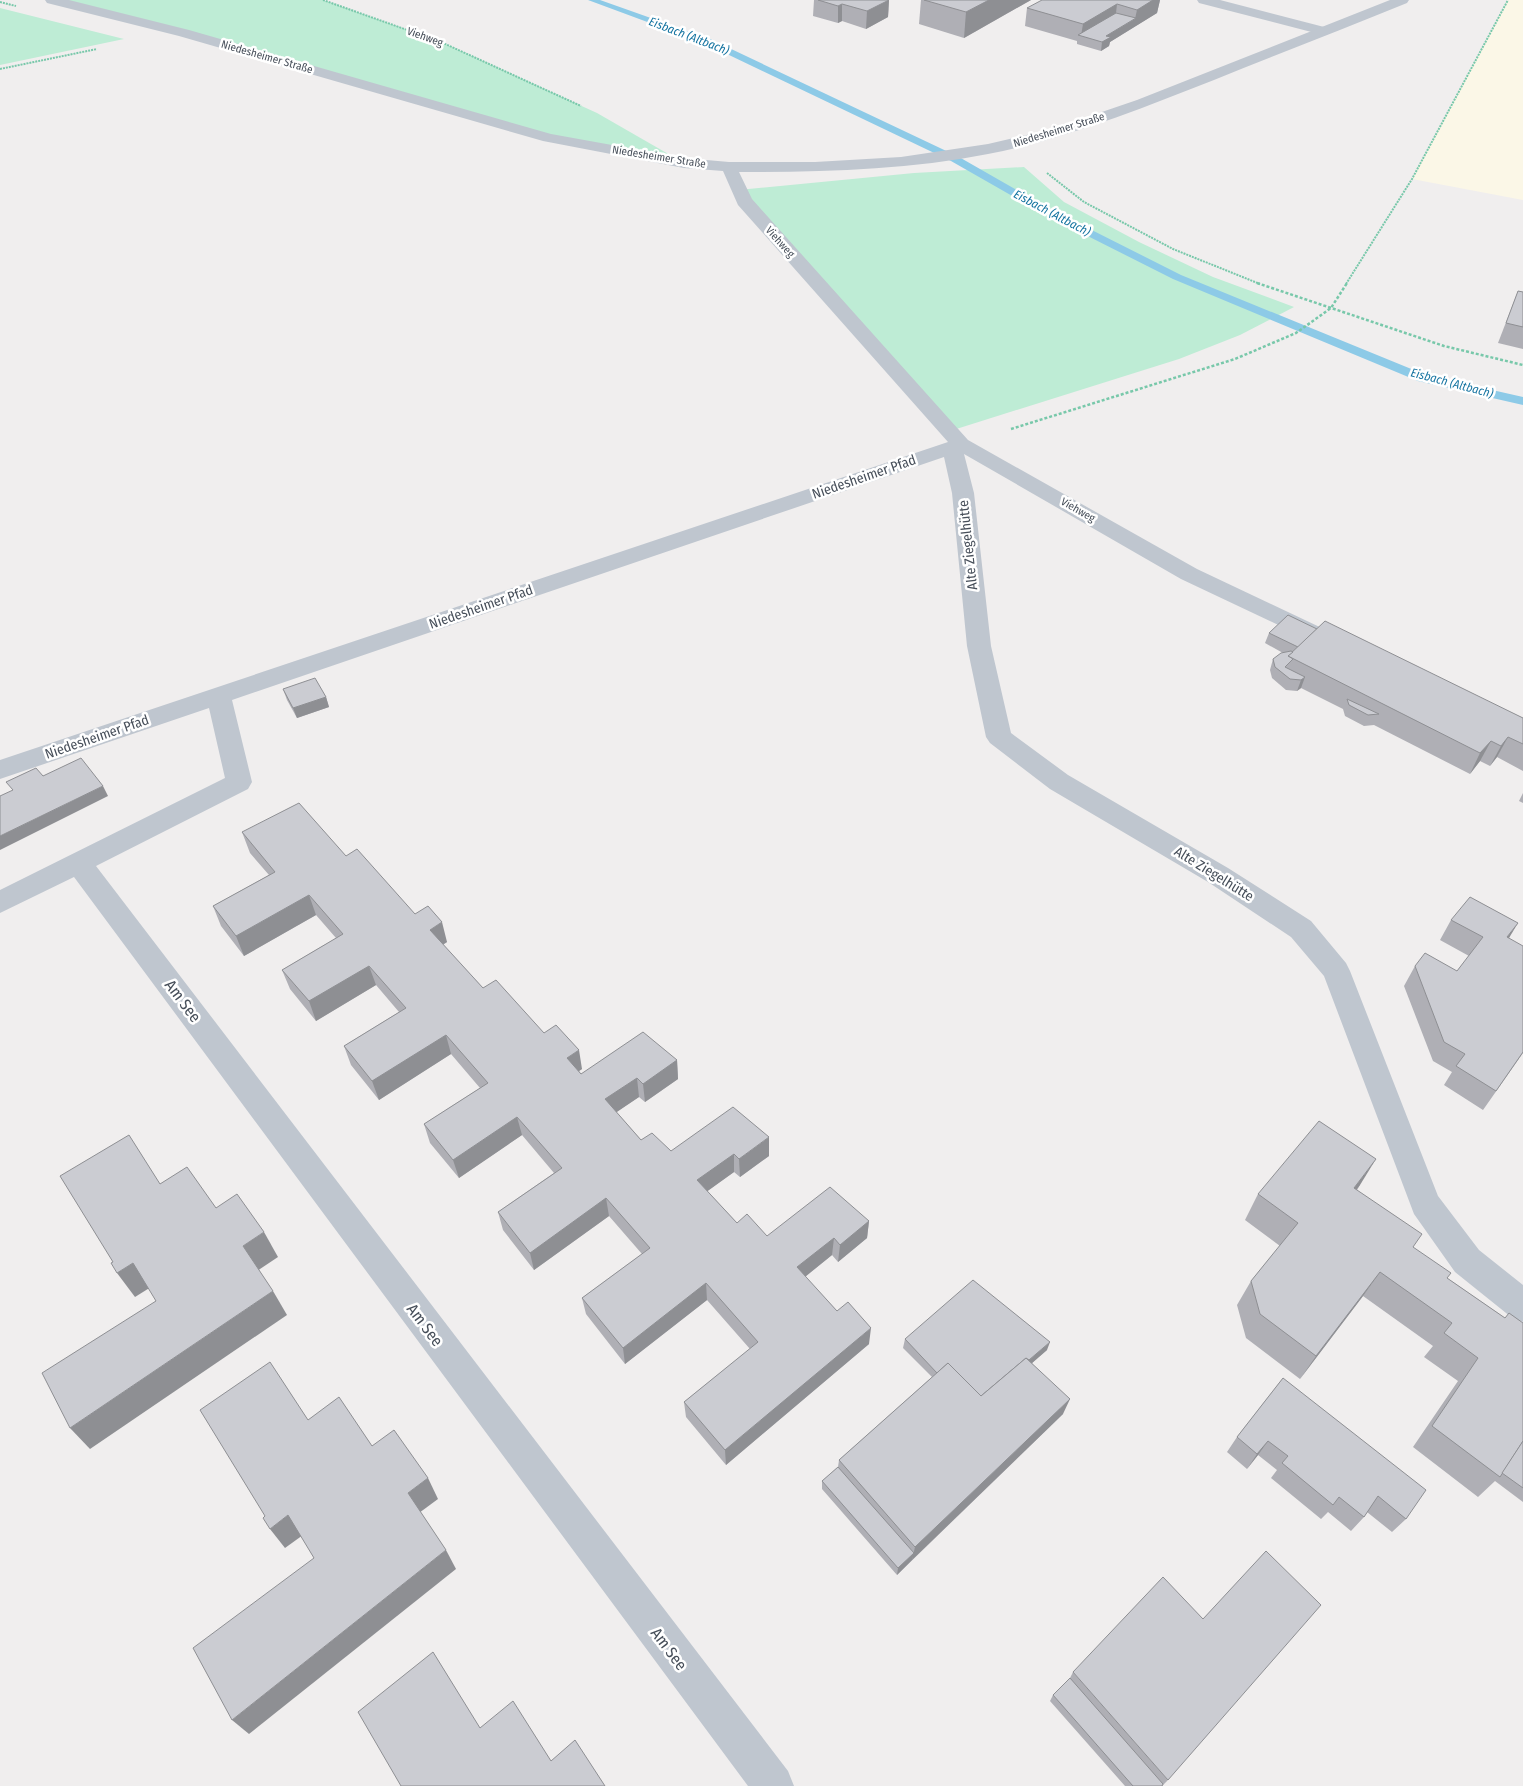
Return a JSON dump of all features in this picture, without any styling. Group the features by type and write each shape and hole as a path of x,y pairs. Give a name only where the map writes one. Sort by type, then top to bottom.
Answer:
{"street":[{"name":"Niedesheimer Straße","path":"52,0 184,33 549,138 684,163 815,168 901,162 988,149 1057,132 1142,103 1402,0"},
{"path":"1204,0 1323,31"},
{"name":"Viehweg","path":"728,166 744,201 957,445 1189,574 1334,642"},
{"name":"Niedesheimer Pfad","path":"0,770 957,445"},
{"name":"Alte Ziegelhütte","path":"957,445 979,646 999,737 1059,782 1218,875 1301,930 1336,971 1425,1204 1467,1261 1523,1306"},
{"path":"0,902 239,782 219,696"},
{"name":"Am See","path":"79,862 773,1786"}],"path":[{"name":"Viehweg","path":"323,0 441,42 588,109"},
{"path":"957,445 1235,359 1296,333 1331,308 1412,179 1508,0"},
{"path":"0,69 103,48"},
{"path":"1013,144 1084,202 1173,250 1265,286 1444,346 1523,365"}],"shaded area":[{"path":"1508,0 1523,0 1523,200 1412,179"}],"green space":[{"path":"52,0 323,0 441,42 597,113 684,163 549,138"},
{"path":"0,8 124,39 0,65"},
{"path":"1024,167 1064,202 1139,242 1213,277 1294,307 1240,335 1179,359 950,431 738,190 914,173"}],"building":[{"path":"818,0 889,0 867,11"},
{"path":"924,0 989,0 966,12"},
{"path":"1042,0 1153,0 1137,10 1117,4 1083,24 1027,8"},
{"path":"1116,13 1136,18 1106,36 1111,37 1102,42 1078,35"},
{"path":"1518,291 1523,292 1523,327 1506,323"},
{"path":"1288,615 1317,629 1298,647 1269,633"},
{"path":"1325,621 1523,718 1523,744 1508,737 1501,746 1491,741 1480,753 1288,656"},
{"path":"1293,652 1288,656 1293,659 1285,667 1305,677 1301,680 1290,679 1275,667 1273,659 1281,653"},
{"path":"315,678 326,697 293,708 283,689"},
{"path":"1347,699 1379,714 1368,715 1349,705"},
{"path":"81,758 103,786 0,836 0,796 13,790 6,782 36,768 43,776"},
{"path":"299,803 346,856 357,849 415,914 428,906 442,922 430,930 483,988 496,980 544,1033 556,1025 579,1050 567,1058 581,1074 643,1032 677,1060 643,1084 637,1078 605,1099 641,1140 652,1133 671,1151 733,1107 769,1137 739,1159 734,1154 697,1180 737,1223 747,1214 767,1236 830,1187 869,1221 840,1245 834,1238 797,1267 837,1311 848,1302 871,1328 725,1450 684,1402 758,1342 706,1283 623,1348 582,1298 650,1248 606,1198 530,1253 498,1212 562,1168 517,1117 453,1160 424,1124 488,1083 446,1035 372,1081 344,1046 406,1008 369,966 309,1001 282,970 343,934 309,895 236,936 213,906 275,872 242,832"},
{"path":"1470,897 1518,923 1507,937 1523,946 1523,1052 1496,1091 1456,1066 1465,1054 1444,1042 1415,966 1425,953 1457,971 1483,937 1451,920"},
{"path":"1319,1121 1376,1159 1354,1188 1422,1234 1413,1247 1451,1273 1447,1278 1505,1318 1509,1313 1523,1323 1523,1441 1500,1477 1432,1426 1478,1358 1444,1333 1452,1323 1380,1272 1316,1356 1260,1314 1251,1281 1298,1223 1258,1194"},
{"path":"129,1135 160,1184 187,1167 216,1208 237,1194 264,1232 243,1246 273,1291 70,1428 42,1373 156,1301 133,1263 117,1273 111,1263 113,1262 60,1176"},
{"path":"973,1280 1050,1342 1029,1360 1026,1358 981,1396 948,1363 937,1373 905,1339"},
{"path":"1026,1358 1070,1399 915,1547 839,1460 948,1363 981,1396"},
{"path":"270,1362 308,1420 339,1397 372,1446 394,1430 428,1478 408,1493 446,1550 232,1720 193,1648 314,1558 288,1515 270,1529 263,1518 265,1516 200,1410"},
{"path":"1283,1378 1426,1490 1406,1519 1378,1496 1364,1517 1339,1497 1333,1505 1282,1463 1288,1456 1268,1441 1257,1454 1237,1437"},
{"path":"1523,1441 1523,1488 1502,1473"},
{"path":"838,1467 914,1553 898,1568 822,1481"},
{"path":"1266,1551 1321,1605 1168,1780 1073,1672 1163,1577 1203,1619"},
{"path":"433,1652 480,1728 513,1701 551,1761 575,1740 605,1786 401,1786 358,1712"},
{"path":"1070,1678 1163,1784 1162,1786 1133,1786 1053,1695"}],"waterway":[{"name":"Eisbach (Altbach)","path":"592,0 707,41 955,159 1046,211 1177,277 1422,378 1523,401"}]}
